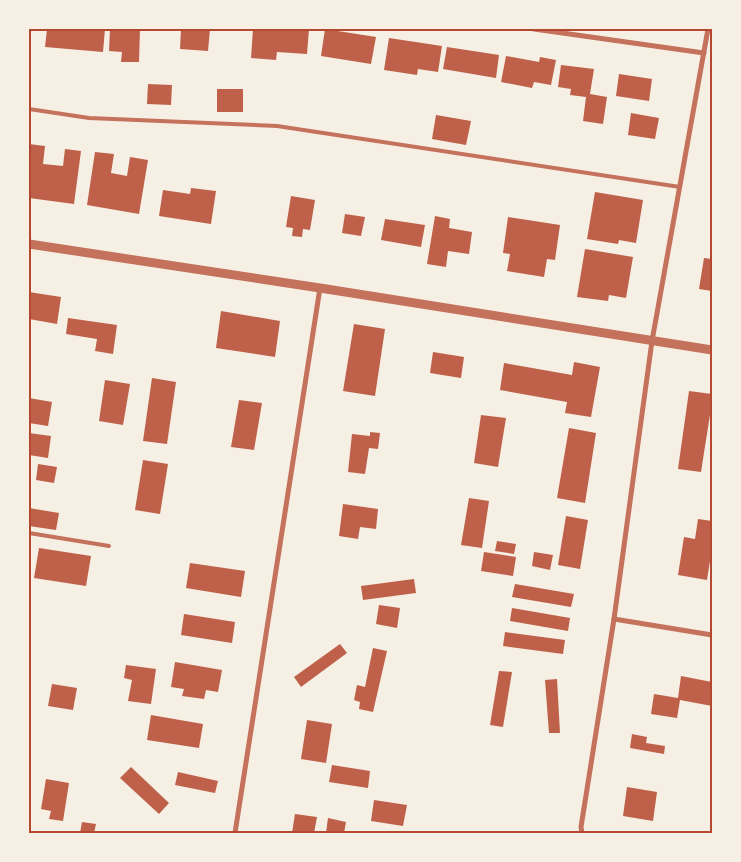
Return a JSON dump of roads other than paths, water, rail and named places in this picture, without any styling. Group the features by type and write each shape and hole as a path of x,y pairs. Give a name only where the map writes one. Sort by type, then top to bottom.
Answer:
{"street":[{"path":"534,29 704,53"},
{"path":"582,833 581,827 614,619 652,341 708,29"},
{"path":"29,244 712,350"},
{"path":"235,833 320,288"},
{"path":"614,619 712,635"}],"lane":[{"path":"29,109 90,118 277,126 680,187"},
{"path":"29,534 109,546"}]}
